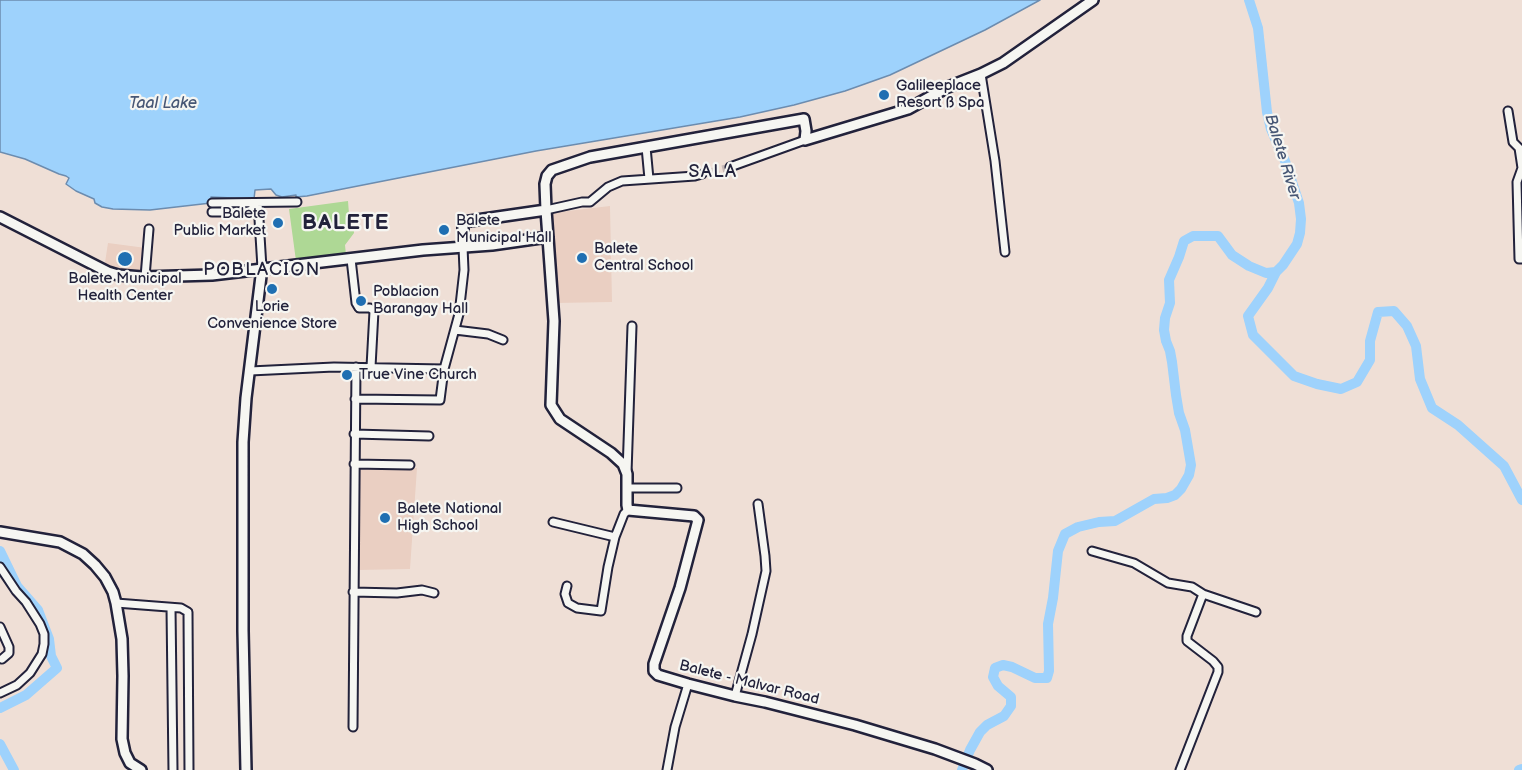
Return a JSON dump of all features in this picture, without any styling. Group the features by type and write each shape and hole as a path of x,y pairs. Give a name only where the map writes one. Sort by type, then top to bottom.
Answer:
{"main road":[{"path":"628,510 627,474 623,464 611,453 560,420 551,405 554,321 546,210 547,176 552,171 590,157 804,119 805,140 908,109 948,87 1003,63 1093,0"},
{"path":"463,248 463,222 546,210"},
{"path":"0,217 108,272 145,277 212,275 548,237"},
{"path":"246,770 243,442 262,268"},
{"name":"Balete - Malvar Road","path":"628,510 694,516 698,520 681,588 654,664 654,671 658,675 855,725 935,749 987,770"},
{"path":"0,532 60,542 76,550 105,577 113,592 122,639 124,753 130,763 141,770"}],"street":[{"path":"981,74 995,161 1005,252"},
{"path":"1508,111 1513,142 1519,148 1522,168 1517,182 1519,259 1522,259"},
{"path":"730,167 805,140"},
{"path":"646,147 648,179"},
{"path":"546,210 590,202 608,187 622,181 702,174"},
{"path":"212,203 297,202"},
{"path":"212,212 249,212 261,203"},
{"path":"261,203 262,268"},
{"path":"145,277 149,228"},
{"path":"355,399 440,400 444,369 459,314 464,270 463,248"},
{"path":"351,259 356,303 359,308 370,308 374,311 370,367"},
{"path":"627,474 632,326"},
{"path":"455,330 488,334 503,340"},
{"path":"250,370 356,367 444,369"},
{"path":"353,728 356,367"},
{"path":"354,434 429,436"},
{"path":"354,464 410,465"},
{"path":"627,488 678,488"},
{"path":"735,696 766,571 758,504"},
{"path":"567,586 565,594 568,603 577,608 601,611 615,537 624,514 628,510"},
{"path":"553,522 615,537"},
{"path":"1092,551 1134,563 1168,583 1192,587 1203,594 1256,612"},
{"path":"0,567 40,624 44,634 42,654 30,673 17,685 0,693"},
{"path":"353,592 397,593 422,590 434,593"},
{"path":"1180,770 1218,672 1218,667 1213,661 1187,641 1203,594"},
{"path":"116,603 181,608 188,612 189,770"},
{"path":"171,608 173,770"},
{"path":"0,627 9,647 9,653 2,659"},
{"path":"667,770 675,727 688,684"}],"shaded area":[{"name":"Balete Central School","path":"610,206 612,302 555,303 551,213"},
{"name":"Balete Municipal Health Center","path":"108,243 146,248 142,275 104,269"},
{"name":"Balete National High School","path":"358,468 417,468 410,569 357,570"}],"green space":[{"path":"348,201 354,233 345,245 346,255 296,261 289,209"}],"water":[{"name":"Taal Lake","path":"0,0 1040,0 985,30 890,75 845,91 794,105 740,117 536,151 307,196 282,197 276,195 271,189 255,190 254,199 211,197 211,203 150,210 102,207 95,203 94,199 66,184 69,178 66,176 25,159 0,152"}],"waterway":[{"name":"Balete River","path":"1249,0 1258,28 1271,129 1285,161 1299,203 1301,219 1297,244 1248,316 1253,335 1294,376 1341,389 1357,382 1370,360 1370,341 1378,312 1394,311 1407,326 1416,346 1420,379 1432,408 1458,425 1504,466 1522,500"},
{"path":"962,770 980,732 987,725 1004,716 1011,706 1011,697 998,686 993,677 995,668 1003,665 1035,678 1047,678 1049,671 1048,624 1058,551 1065,534 1078,527 1115,521 1154,499 1175,495 1189,475 1191,465 1185,430 1179,413 1172,362 1164,330 1170,303 1169,280 1184,241 1193,236 1218,236 1232,255 1249,266 1266,273 1276,272"},
{"path":"0,551 17,586 38,610 49,639 51,656 57,668 26,695 0,708"},
{"path":"0,744 14,770"}],"tunnel":[{"path":"702,174 730,167"}],"place":[{"name":"Galileeplace Resort ß Spa","path":"884,95"},
{"name":"Balete Public Market","path":"278,223"},
{"name":"Balete Municipal Hall","path":"444,230"},
{"name":"Balete Central School","path":"582,258"},
{"name":"Balete Municipal Health Center","path":"125,259"},
{"name":"Lorie Convenience Store","path":"272,289"},
{"name":"Poblacion Barangay Hall","path":"361,301"},
{"name":"True Vine Church","path":"347,375"},
{"name":"Balete National High School","path":"385,518"}],"district":[{"name":"SALA","path":"713,172"},
{"name":"BALETE","path":"346,224"},
{"name":"POBLACION","path":"262,270"}]}
